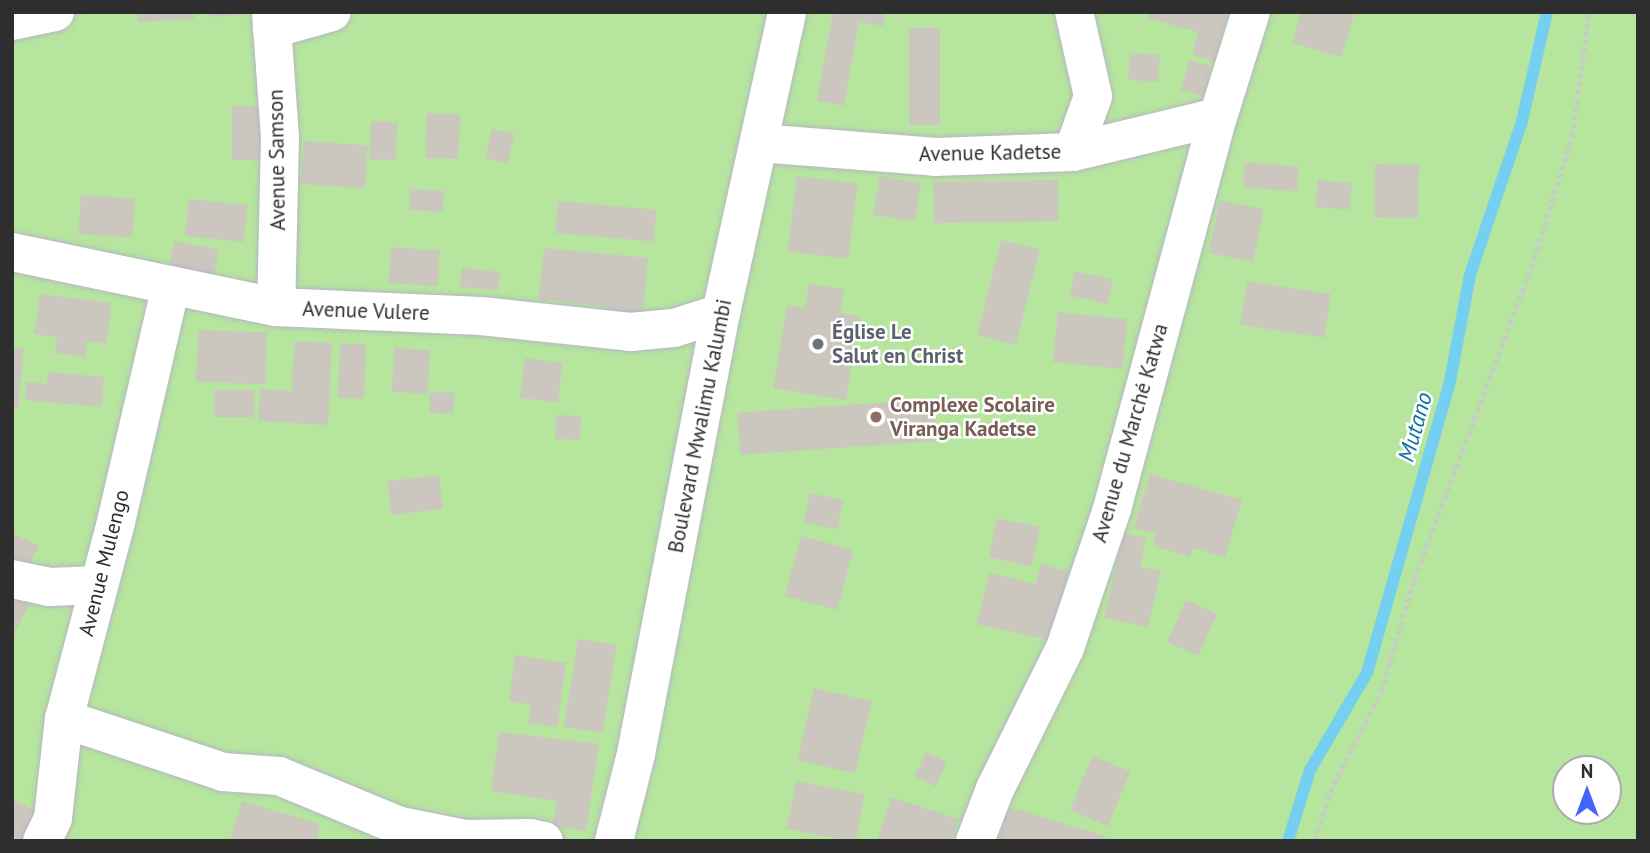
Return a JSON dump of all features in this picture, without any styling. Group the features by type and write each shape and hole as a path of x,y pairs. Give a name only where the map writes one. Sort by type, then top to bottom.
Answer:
{"street":[{"path":"12,21 55,12"},
{"path":"271,21 332,12"},
{"name":"Boulevard Mwalimu Kalumbi","path":"614,841 636,754 721,313 787,12"},
{"path":"1073,152 1093,96 1074,12"},
{"name":"Avenue du Marché Katwa","path":"975,841 995,789 1065,648 1112,509 1218,117 1251,12"},
{"name":"Avenue Samson","path":"271,21 280,137 276,307"},
{"name":"Avenue Kadetse","path":"759,144 935,157 1073,152 1218,117"},
{"name":"Avenue Vulere","path":"12,252 276,307 481,316 630,332 674,328 721,313"},
{"name":"Avenue Mulengo","path":"43,841 53,818 64,719 171,285"},
{"path":"12,579 49,587 99,585"},
{"path":"64,719 223,772 279,776 400,826 464,839 530,838 544,841"}],"path":[{"path":"1315,841 1330,792 1381,692 1414,579 1534,258 1572,137 1589,12"}],"green space":[{"path":"12,12 1638,12 1638,841 12,841"}],"building":[{"path":"137,12 194,12 194,19 137,22"},
{"path":"210,12 244,12 244,15 210,17"},
{"path":"833,12 886,12 883,26 859,22 844,106 817,101"},
{"path":"1149,12 1228,12 1215,61 1192,55 1198,32 1147,18"},
{"path":"1301,12 1355,12 1341,57 1292,43"},
{"path":"909,28 940,28 940,125 909,125"},
{"path":"1130,53 1160,55 1158,82 1128,80"},
{"path":"1189,60 1211,66 1203,96 1181,90"},
{"path":"232,106 263,106 263,160 232,160"},
{"path":"427,113 460,114 458,159 425,158"},
{"path":"371,121 397,122 396,160 370,159"},
{"path":"492,129 514,134 508,163 485,158"},
{"path":"304,141 368,145 365,188 301,184"},
{"path":"1245,162 1299,167 1297,192 1243,187"},
{"path":"1375,164 1419,165 1418,218 1374,217"},
{"path":"797,176 858,183 848,259 788,251"},
{"path":"880,176 921,183 915,222 873,214"},
{"path":"1058,180 1059,221 934,223 933,182"},
{"path":"1318,180 1352,183 1350,210 1316,207"},
{"path":"410,189 444,191 443,212 409,210"},
{"path":"81,195 135,199 132,238 78,234"},
{"path":"189,199 248,205 244,242 185,236"},
{"path":"1220,200 1264,209 1253,262 1209,253"},
{"path":"558,201 657,210 654,242 555,233"},
{"path":"1001,240 1040,250 1016,345 977,335"},
{"path":"174,241 219,250 214,274 169,266"},
{"path":"391,247 440,250 437,286 388,283"},
{"path":"544,248 648,258 642,319 605,315 606,306 538,299"},
{"path":"462,268 500,272 498,291 460,287"},
{"path":"1075,271 1113,280 1107,304 1069,295"},
{"path":"1247,281 1331,294 1324,338 1240,324"},
{"path":"809,284 844,289 840,313 860,316 846,400 773,388 787,305 805,308"},
{"path":"40,294 112,303 106,344 87,341 85,357 55,353 57,337 34,334"},
{"path":"1058,312 1128,319 1122,369 1053,362"},
{"path":"198,330 267,332 265,384 196,382"},
{"path":"295,341 332,343 328,425 258,421 260,389 291,391"},
{"path":"340,343 366,344 364,399 338,398"},
{"path":"12,348 24,349 18,408 12,407"},
{"path":"394,348 430,350 428,394 392,392"},
{"path":"525,358 563,363 558,402 520,398"},
{"path":"48,372 104,377 102,407 25,400 27,382 47,384"},
{"path":"214,390 254,390 254,417 214,417"},
{"path":"430,392 454,393 453,414 429,413"},
{"path":"934,399 937,441 740,455 737,413"},
{"path":"556,415 581,416 580,440 555,439"},
{"path":"1150,474 1242,500 1225,557 1193,548 1190,557 1153,546 1156,534 1134,528"},
{"path":"439,475 443,509 392,515 387,481"},
{"path":"810,493 843,500 837,529 804,522"},
{"path":"997,518 1040,527 1032,566 989,557"},
{"path":"12,533 39,546 26,571 12,564"},
{"path":"1124,533 1146,538 1140,567 1161,571 1148,627 1104,618"},
{"path":"801,536 853,550 837,610 785,596"},
{"path":"1040,564 1068,571 1052,641 977,624 989,573 1036,584"},
{"path":"12,595 30,604 12,637"},
{"path":"1186,600 1217,614 1198,656 1167,642"},
{"path":"578,639 617,645 603,733 564,727"},
{"path":"515,655 566,663 557,727 528,723 531,705 509,701"},
{"path":"814,688 871,701 855,773 797,760"},
{"path":"499,732 599,744 586,831 553,826 557,801 491,791"},
{"path":"926,752 947,762 935,786 915,776"},
{"path":"1092,756 1130,771 1108,826 1070,811"},
{"path":"796,781 865,794 856,841 787,829"},
{"path":"891,797 958,819 951,841 877,841"},
{"path":"12,799 43,815 29,841 12,838"},
{"path":"242,801 320,824 317,838 325,841 230,841"},
{"path":"1008,807 1106,836 1104,841 998,841"}],"waterway":[{"name":"Mutano","path":"1288,841 1310,770 1367,673 1450,381 1470,275 1522,121 1547,12"}],"place":[{"name":"Église Le Salut en Christ","path":"818,344"},
{"name":"Complexe Scolaire Viranga Kadetse","path":"876,417"}]}
